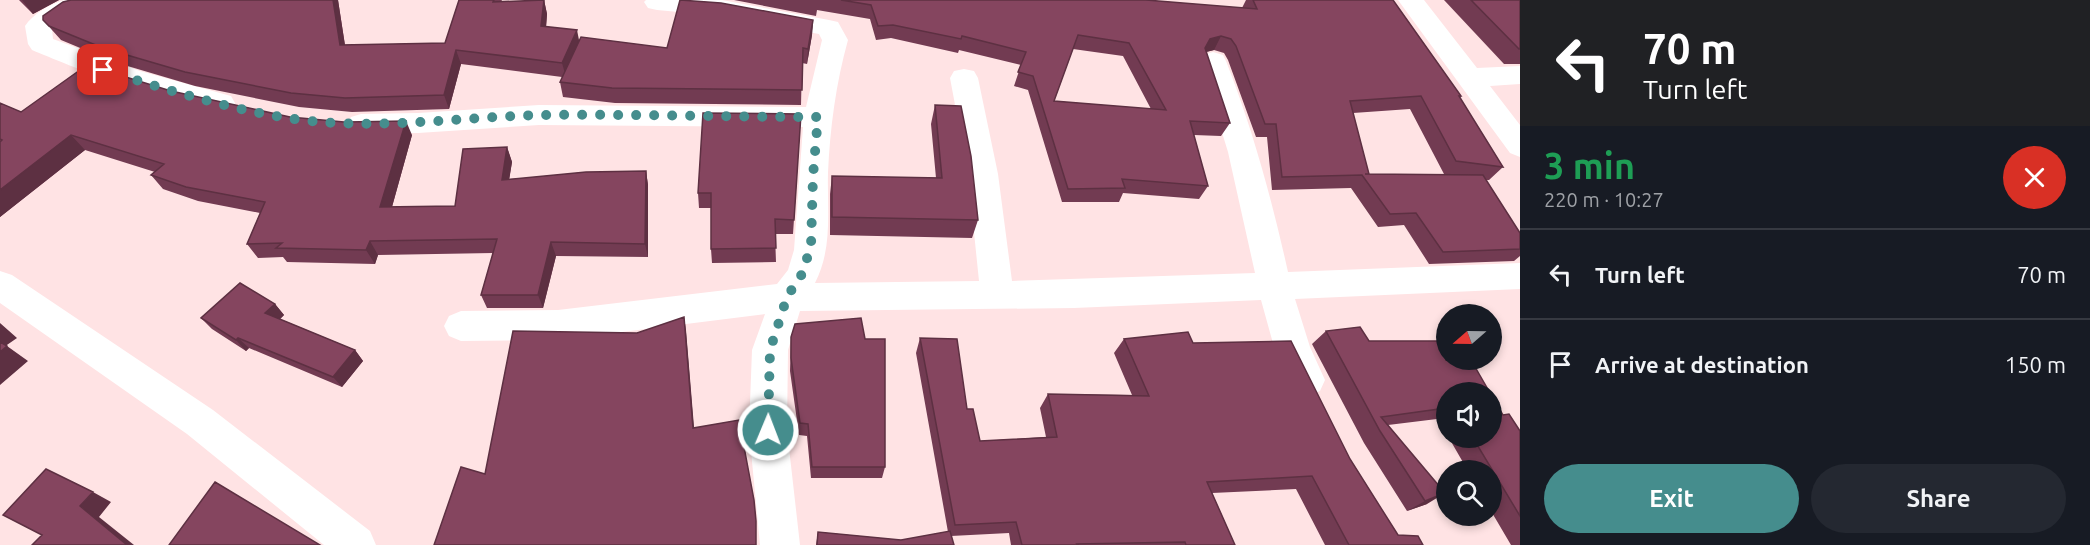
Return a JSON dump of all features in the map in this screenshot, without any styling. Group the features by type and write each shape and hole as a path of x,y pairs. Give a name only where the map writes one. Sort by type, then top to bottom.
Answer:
{"street":[{"path":"95,0 64,8 38,26 41,44 103,70 193,97 246,108"},
{"path":"1411,0 1520,146"},
{"path":"657,2 722,8 829,28 835,40 827,66 818,117 811,246 802,274 787,297 770,350 768,430 780,545"},
{"path":"1213,61 1242,146 1288,341 1323,410"},
{"path":"1468,78 1520,75"},
{"path":"964,78 983,174 997,295"},
{"path":"330,122 418,123 539,115 818,117"},
{"path":"461,326 558,325 787,297 1074,294 1274,284 1520,276"},
{"path":"0,285 200,422 356,545"}],"building":[{"path":"71,0 333,0 340,45 445,43 459,0 494,0 493,2 544,0 541,26 577,30 562,63 456,50 444,95 345,98 291,93 185,72 103,48 49,26 43,20 43,16 63,2"},
{"path":"680,0 721,3 813,20 808,49 803,48 802,90 612,88 560,82 581,37 667,48"},
{"path":"841,0 1146,0 1257,9 1253,0 1393,0 1461,96 1459,96 1503,167 1456,161 1421,96 1350,101 1369,174 1365,174 1483,175 1520,233 1520,249 1443,252 1416,213 1390,214 1362,175 1282,177 1276,124 1265,124 1236,46 1231,39 1221,36 1210,39 1205,48 1230,123 1190,121 1208,186 1122,179 1125,188 1068,189 1033,76 1018,72 1026,52 962,36 961,39 893,25 878,26 871,5","holes":["1078,35 1129,43 1166,110 1054,101"]},
{"path":"1471,0 1520,0 1520,49 1519,49"},
{"path":"87,65 171,91 290,117 344,122 406,121 380,207 455,206 463,149 507,147 502,180 586,172 646,171 645,244 551,242 538,295 481,295 497,239 370,241 366,250 276,248 282,243 247,244 265,202 186,187 151,175 164,164 71,135 0,190 0,142 2,140 0,139 0,103 21,112"},
{"path":"935,105 961,106 971,156 978,220 832,217 832,176 942,178"},
{"path":"703,113 801,114 794,220 775,219 776,248 711,249 711,193 698,193"},
{"path":"240,283 275,304 265,313 355,350 333,377 238,338 236,340 201,318"},
{"path":"684,317 693,428 739,420 754,500 756,545 434,545 461,467 485,474 513,331 637,333"},
{"path":"861,318 865,339 885,339 885,467 812,467 808,424 800,423 791,358 791,337 795,324"},
{"path":"1360,327 1369,341 1436,341 1436,370 1477,370 1484,382 1436,382 1436,409 1381,417 1436,482 1436,497 1425,501 1380,431 1326,331"},
{"path":"1188,332 1193,343 1291,341 1350,459 1398,535 1418,536 1423,545 1349,545 1312,476 1207,482 1235,545 1186,545 1185,542 1022,545 1016,522 955,525 920,338 957,339 967,409 973,409 980,441 1057,437 1048,394 1149,396 1124,339"},
{"path":"0,342 7,346 0,352"},
{"path":"1502,413 1509,414 1520,431 1520,516 1502,486 1502,460 1486,460 1479,448 1502,448"},
{"path":"46,469 93,492 80,506 127,545 32,545 42,535 3,515"},
{"path":"215,482 320,545 169,545"},
{"path":"950,531 954,545 817,545 818,532 901,540"}],"route":[{"path":"103,70 193,97 299,119 352,124 418,123 539,115 818,117 811,246 802,274 787,297 770,350 768,430"}]}
